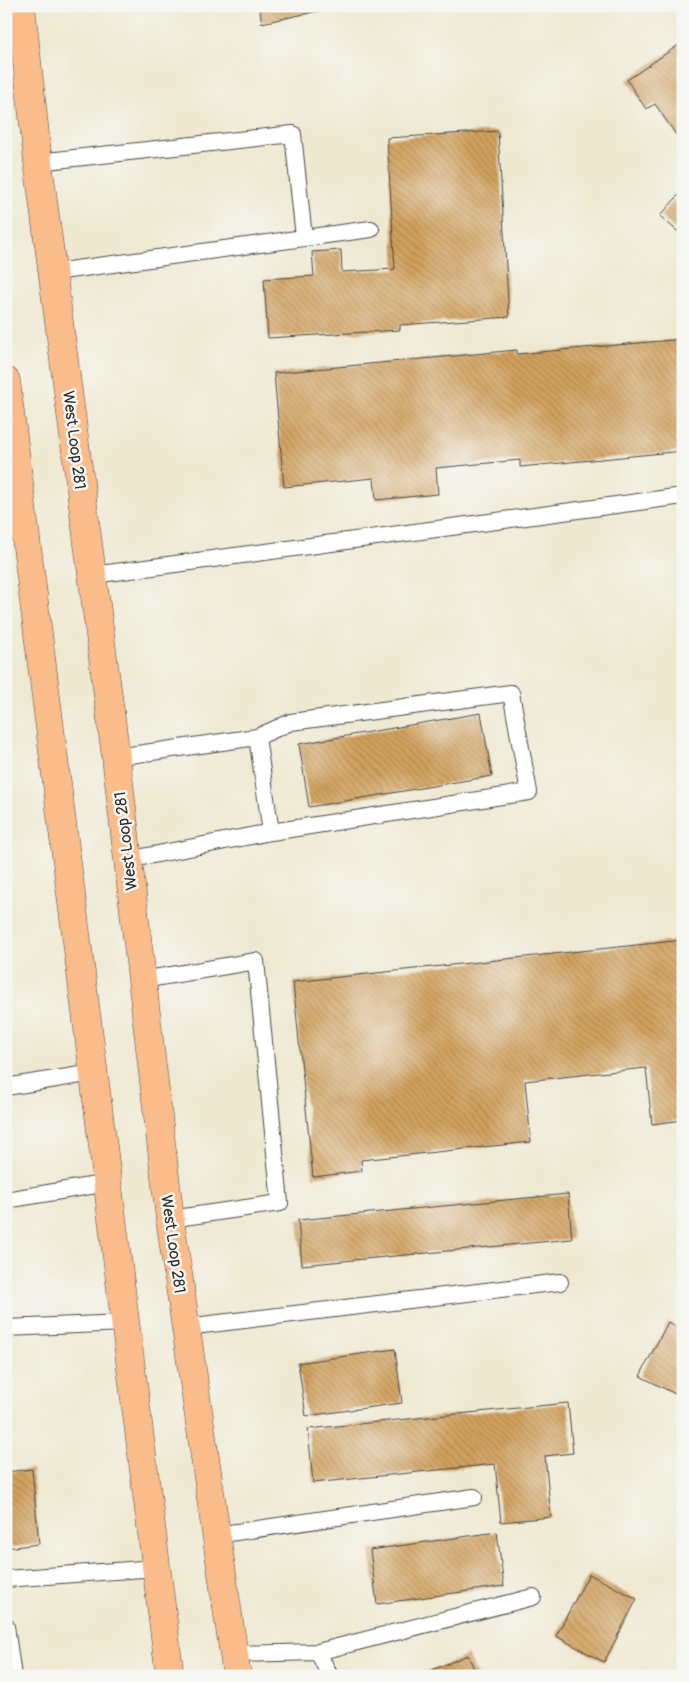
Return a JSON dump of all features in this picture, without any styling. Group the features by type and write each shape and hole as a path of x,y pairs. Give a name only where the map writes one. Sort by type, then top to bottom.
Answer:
{"highway":[{"name":"West Loop 281","path":"21,6 38,162 54,272 116,757 170,1219 235,1665"},
{"path":"6,381 170,1676"}],"lane":[{"path":"38,162 293,134 304,238"},
{"path":"54,272 370,229"},
{"path":"93,576 683,496"},
{"path":"116,757 257,737 291,722 511,692 529,792 272,832 127,860"},
{"path":"257,737 272,832"},
{"path":"142,980 256,961 280,1203 170,1219"},
{"path":"6,1087 93,1073"},
{"path":"6,1200 108,1183"},
{"path":"186,1327 560,1282"},
{"path":"6,1328 125,1323"},
{"path":"216,1535 474,1497"},
{"path":"6,1579 156,1568"},
{"path":"235,1665 318,1652 533,1596"},
{"path":"6,1626 13,1676"},
{"path":"318,1652 330,1676"}],"building":[{"path":"259,6 337,6 337,7 262,23"},
{"path":"683,42 683,133 677,136 655,104 646,109 627,80"},
{"path":"498,131 509,317 400,325 400,330 268,338 264,279 314,276 312,252 341,250 342,272 395,269 387,138"},
{"path":"683,190 683,236 660,216"},
{"path":"683,339 683,451 520,467 520,460 436,468 438,494 376,500 374,478 284,487 274,373 517,350 517,354"},
{"path":"481,713 492,776 309,807 299,744"},
{"path":"683,940 683,1120 652,1124 646,1068 525,1081 531,1142 361,1160 362,1171 313,1177 293,982"},
{"path":"568,1194 572,1239 302,1265 298,1220"},
{"path":"668,1322 683,1330 683,1398 640,1376"},
{"path":"395,1349 402,1403 306,1416 298,1363"},
{"path":"568,1403 573,1453 545,1456 551,1517 501,1522 495,1464 313,1483 308,1429"},
{"path":"32,1469 39,1544 6,1548 6,1472"},
{"path":"497,1532 504,1586 377,1604 370,1550"},
{"path":"589,1574 637,1599 604,1662 556,1636"},
{"path":"468,1655 477,1676 418,1676"}]}
